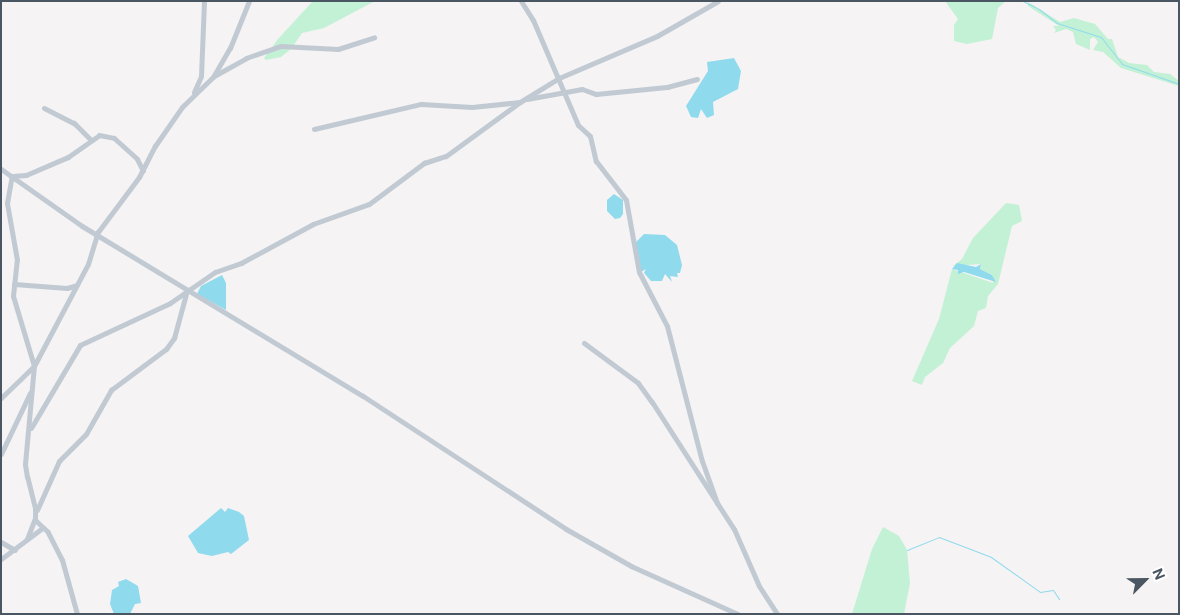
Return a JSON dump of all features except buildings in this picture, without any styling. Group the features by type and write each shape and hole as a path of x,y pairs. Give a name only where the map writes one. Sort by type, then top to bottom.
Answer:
{"street":[{"path":"192,96 201,76 204,1"},
{"path":"213,77 230,48 249,1"},
{"path":"521,1 559,78 578,125 590,136 596,161 626,200 639,272 667,326 702,461 717,503"},
{"path":"29,431 80,345 170,303 215,272 241,263 313,224 369,204 424,163 446,156 520,102 559,78 657,36 718,1"},
{"path":"1,398 34,366 88,264 98,232 143,171 165,131 192,96 213,77 246,58 281,46 338,49 374,36"},
{"path":"526,99 582,89 596,94 667,87 697,79"},
{"path":"314,129 421,104 472,107 520,102"},
{"path":"44,108 74,123 91,140"},
{"path":"507,111 510,118"},
{"path":"12,176 26,175 53,164 84,148 99,135 114,138 137,159 143,171"},
{"path":"1,169 82,226 98,232 187,290 363,396 566,529 631,566 738,614"},
{"path":"12,176 7,203 17,260 13,296 34,366 25,464 35,508 35,520 41,529 48,532 62,560 77,614"},
{"path":"14,284 67,288 77,285"},
{"path":"27,539 40,501 59,461 86,434 111,390 166,349 174,338 187,290"},
{"path":"584,343 638,382 739,538 758,586 777,614"},
{"path":"1,454 31,389"},
{"path":"1,559 41,529"},
{"path":"1,542 15,550"}],"green space":[{"path":"313,1 375,1 324,28 302,33 291,49 281,57 266,60 264,58 278,39"},
{"path":"945,1 1006,1 998,8 992,39 967,44 954,41 954,25 958,19"},
{"path":"1028,2 1060,22 1074,18 1095,24 1108,39 1112,39 1118,57 1129,63 1147,65 1154,72 1170,74 1179,81 1179,86 1121,68 1103,52 1093,50 1098,42 1094,37 1090,39 1090,50 1076,44 1073,32 1066,29 1054,33 1056,30 1053,26 1059,26 1028,6"},
{"path":"1006,203 1019,205 1022,221 1012,226 998,284 988,296 986,308 978,311 974,326 950,348 943,363 925,377 922,385 912,381 939,319 952,269 993,283 992,275 980,269 981,264 953,266 962,259 973,238"},
{"path":"883,527 899,536 907,550 910,583 904,614 852,614 872,549"}],"water":[{"path":"734,58 741,71 738,89 713,102 714,115 707,118 701,109 698,118 691,117 686,106 708,71 707,62"},
{"path":"614,194 623,200 623,214 620,218 615,219 607,211 607,200"},
{"path":"644,234 665,235 677,245 682,265 680,273 677,273 678,277 670,276 672,282 665,274 662,281 651,281 644,273 646,269 641,272 634,244"},
{"path":"957,263 976,267 981,264 980,269 992,275 996,282 964,272 958,274 958,270 952,269"},
{"path":"222,275 226,283 226,310 197,294 201,286"},
{"path":"221,508 225,512 228,508 244,516 249,540 231,554 228,552 212,556 198,553 188,536"},
{"path":"126,579 138,586 141,603 135,604 130,614 114,614 110,604 112,590 119,586 118,582"}],"waterway":[{"path":"1023,1 1039,9 1057,23 1101,37 1122,64 1179,84"},
{"path":"907,550 939,537 991,557 1040,592 1053,590 1059,599"}]}
